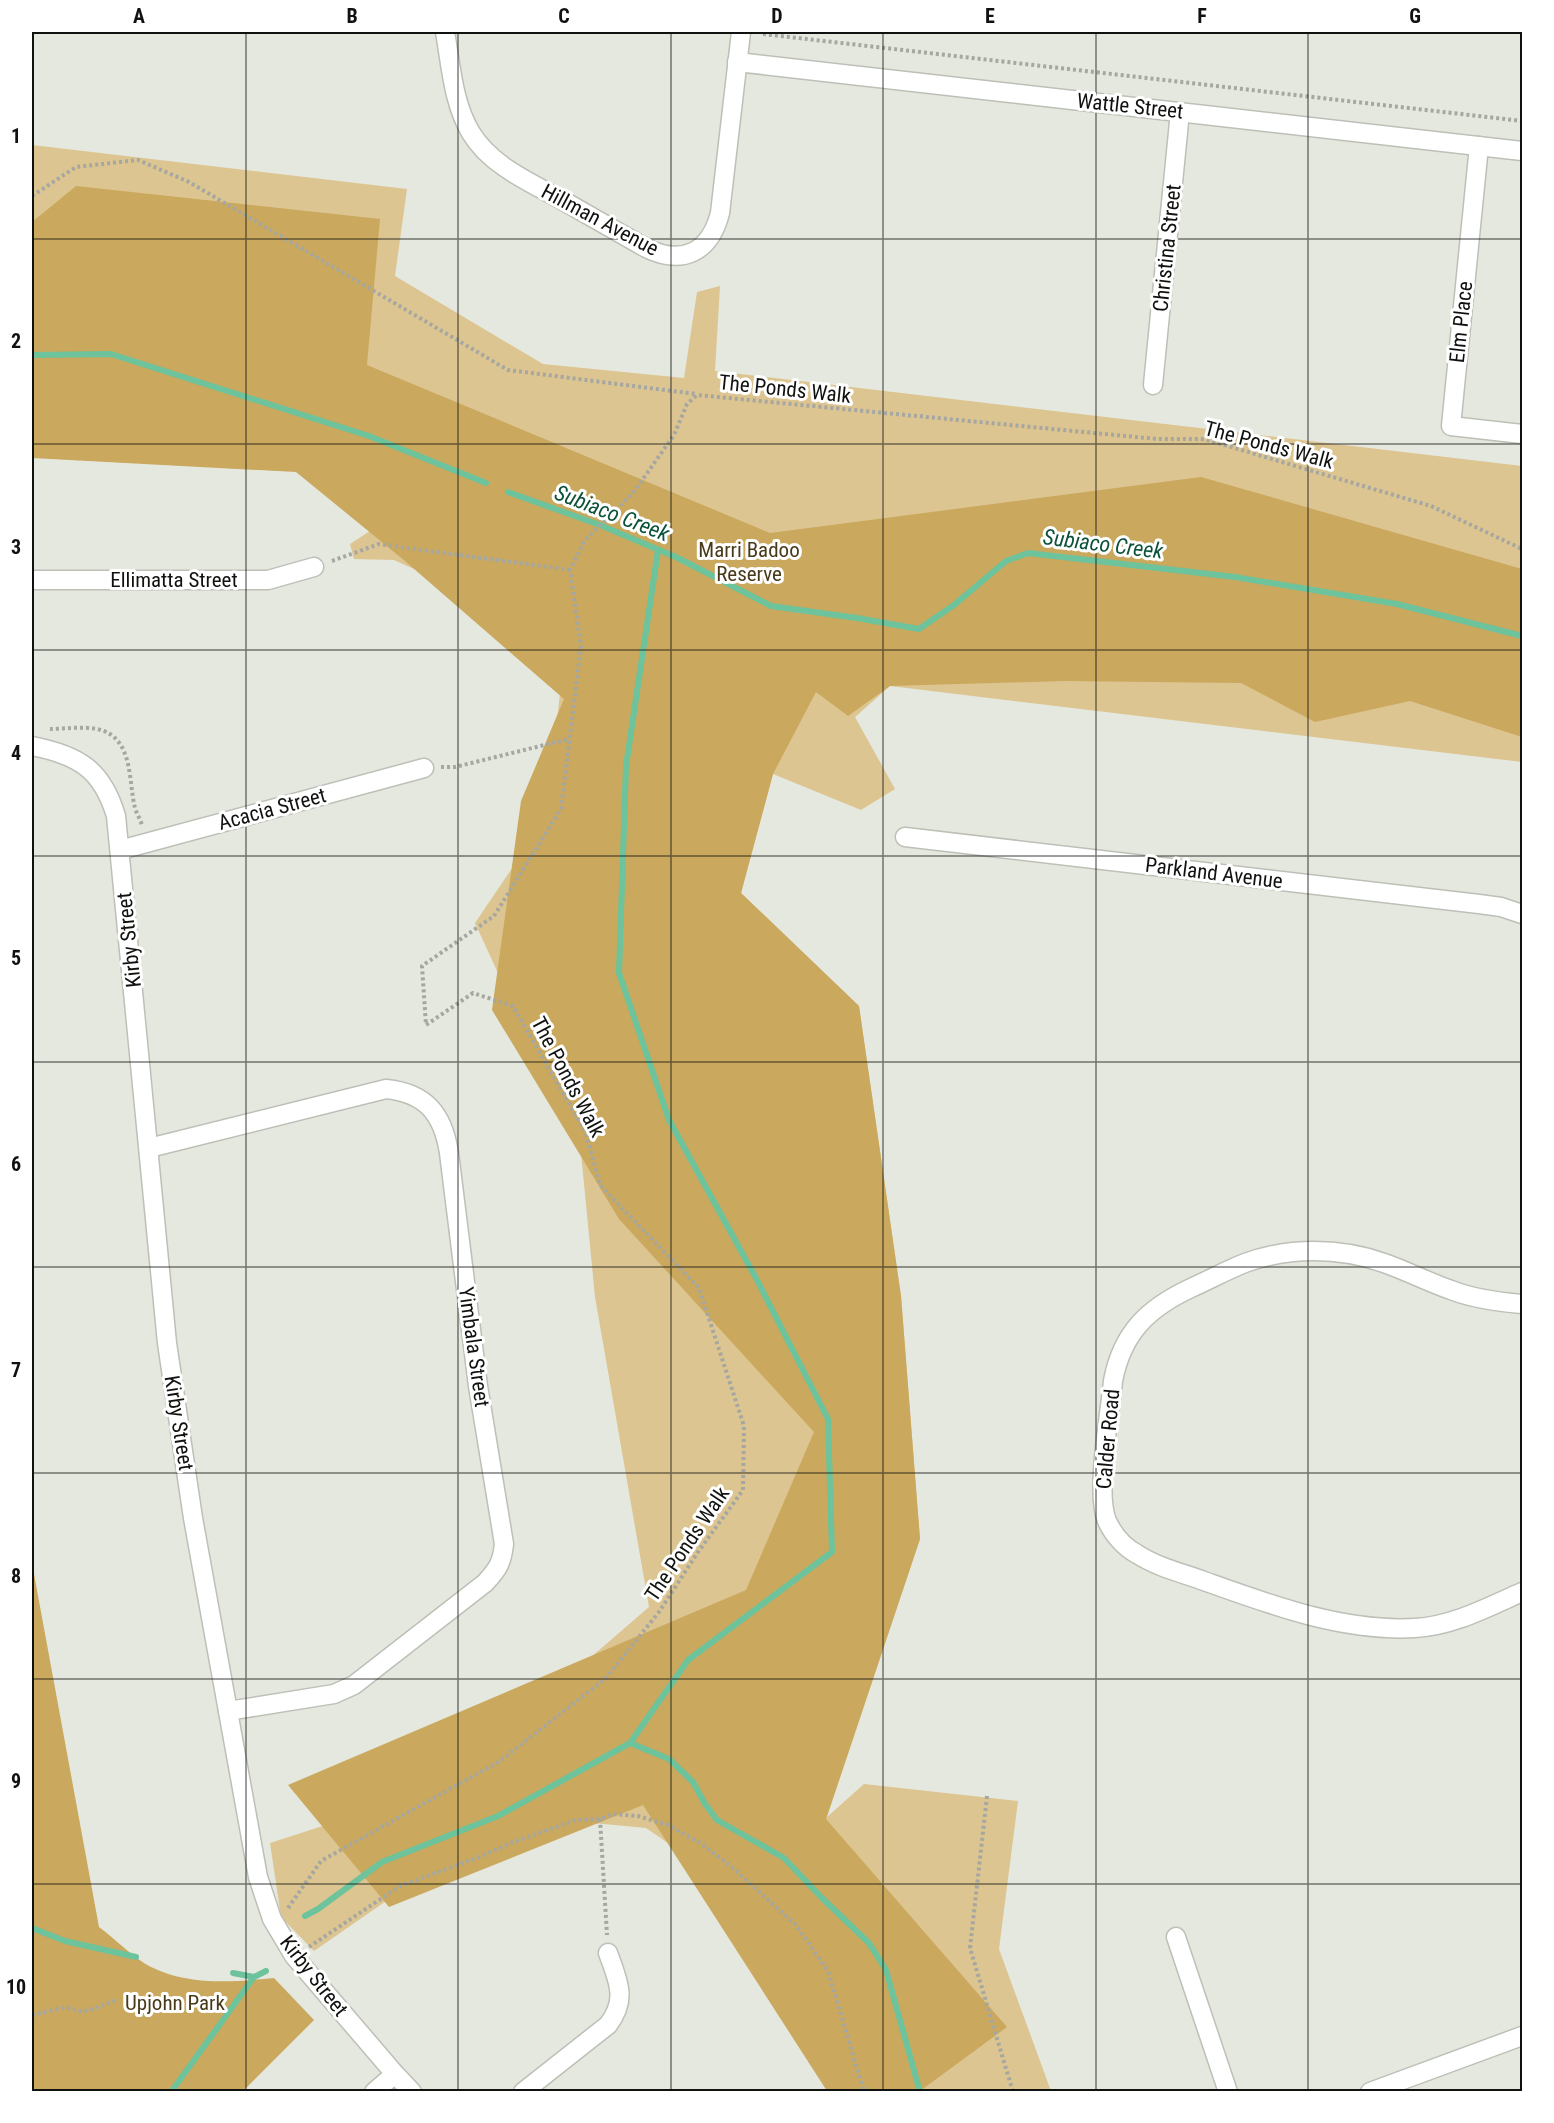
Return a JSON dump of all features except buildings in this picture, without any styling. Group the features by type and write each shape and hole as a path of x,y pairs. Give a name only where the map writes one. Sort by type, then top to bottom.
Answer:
{"street":[{"name":"Hillman Avenue","path":"445,32 459,108 471,133 484,149 516,174 646,248 660,255 673,257 698,250 710,238 717,226 741,32"},
{"name":"Wattle Street","path":"737,62 1522,151"},
{"name":"Christina Street","path":"1153,385 1180,112"},
{"name":"Elm Place","path":"1479,146 1450,426 1522,434"},
{"name":"Ellimatta Street","path":"32,580 268,580 314,567"},
{"name":"Kirby Street","path":"32,746 64,753 95,775 109,794 116,816 167,1343 193,1518 258,1877 272,1919 298,1961 412,2091"},
{"name":"Acacia Street","path":"120,850 424,768"},
{"name":"Parkland Avenue","path":"905,837 1479,904 1501,907 1522,914"},
{"name":"Yimbala Street","path":"149,1148 386,1089 403,1091 420,1098 433,1112 442,1127 449,1153 478,1386 504,1544 502,1560 496,1572 485,1583 354,1685 334,1694 228,1711"},
{"name":"Calder Road","path":"1522,1304 1467,1296 1383,1262 1341,1253 1299,1252 1261,1258 1244,1264 1155,1308 1129,1337 1116,1366 1113,1381 1103,1486 1107,1519 1119,1538 1136,1554 1165,1567 1263,1602 1339,1622 1396,1628 1433,1626 1466,1616 1522,1592"},
{"path":"1176,1937 1228,2091"},
{"path":"523,2091 608,2025 616,2015 621,1987 608,1953"},
{"path":"1370,2091 1390,2088 1522,2036"},
{"path":"374,2091 395,2074"}],"path":[{"name":"Wattle Street","path":"763,34 1522,122"},
{"path":"32,196 76,167 138,160 189,182 508,370 697,394"},
{"name":"The Ponds Walk","path":"287,1909 321,1861 500,1761 605,1679 659,1612 698,1552 743,1490 744,1426 699,1288 600,1185 586,1134 513,1006 473,993 426,1025 422,966 494,916 561,809 581,646 570,570 585,540 633,493 674,435 687,404 697,394 1158,439 1204,439 1431,506 1522,549"},
{"path":"314,567 379,544 570,570"},
{"path":"42,729 96,729 109,734 122,746 127,756 135,809 142,824 146,843"},
{"path":"424,768 455,767 569,739"},
{"path":"987,1796 970,1948 1013,2091"},
{"path":"303,1938 309,1947 400,1886 516,1841 576,1820 600,1818 612,1814 638,1816 668,1825 700,1843 727,1863 796,1925 828,1971 864,2091"},
{"path":"600,1818 608,1953"},
{"name":"Kirby Street","path":"284,1899 287,1909"},
{"path":"32,2015 66,2007 82,2012 117,2000"}],"green space":[{"name":"Marri Badoo Reserve","path":"32,145 407,189 395,276 543,364 684,378 697,292 720,286 715,371 1522,466 1520,524 1522,526 1522,762 890,686 855,717 895,789 861,810 773,774 741,893 859,1006 901,1296 920,1539 827,1817 864,1784 1018,1801 999,1949 1051,2091 855,2091 719,1878 646,1828 593,1823 415,1881 314,1951 281,1917 270,1843 360,1814 474,1758 649,1607 595,1297 578,1122 531,1045 475,923 546,818 569,613 489,603 394,560 354,559 350,544 404,509 236,427 32,436"},
{"name":"Marri Badoo Reserve","path":"76,186 380,219 367,365 770,533 1201,477 1522,569 1522,737 1410,701 1315,722 1241,683 1064,681 890,686 848,716 816,692 773,774 741,893 859,1006 901,1296 920,1539 826,1819 1007,2027 920,2091 827,2091 643,1805 389,1907 288,1785 746,1590 814,1432 619,1219 492,1010 521,801 564,699 405,561 296,472 32,458 32,222"},
{"name":"Upjohn Park","path":"32,1563 99,1927 138,1959 166,1973 211,1981 274,1978 314,2020 243,2091 32,2091"}],"waterway":[{"name":"Subiaco Creek","path":"32,355 111,354 369,436 486,483"},
{"name":"Subiaco Creek","path":"508,492 600,525 678,558 771,606 919,629 954,605 1006,561 1028,553 1235,577 1397,604 1522,636"},
{"path":"658,550 626,766 619,973 669,1120 757,1280 828,1419 832,1552 688,1660 630,1743 669,1759 693,1782 717,1820 784,1858 869,1943 886,1970 920,2092"},
{"path":"305,1916 382,1862 498,1816 630,1743"},
{"path":"32,1928 65,1941 136,1957"},
{"path":"171,2092 254,1977 266,1971"},
{"path":"233,1973 254,1977"}]}
